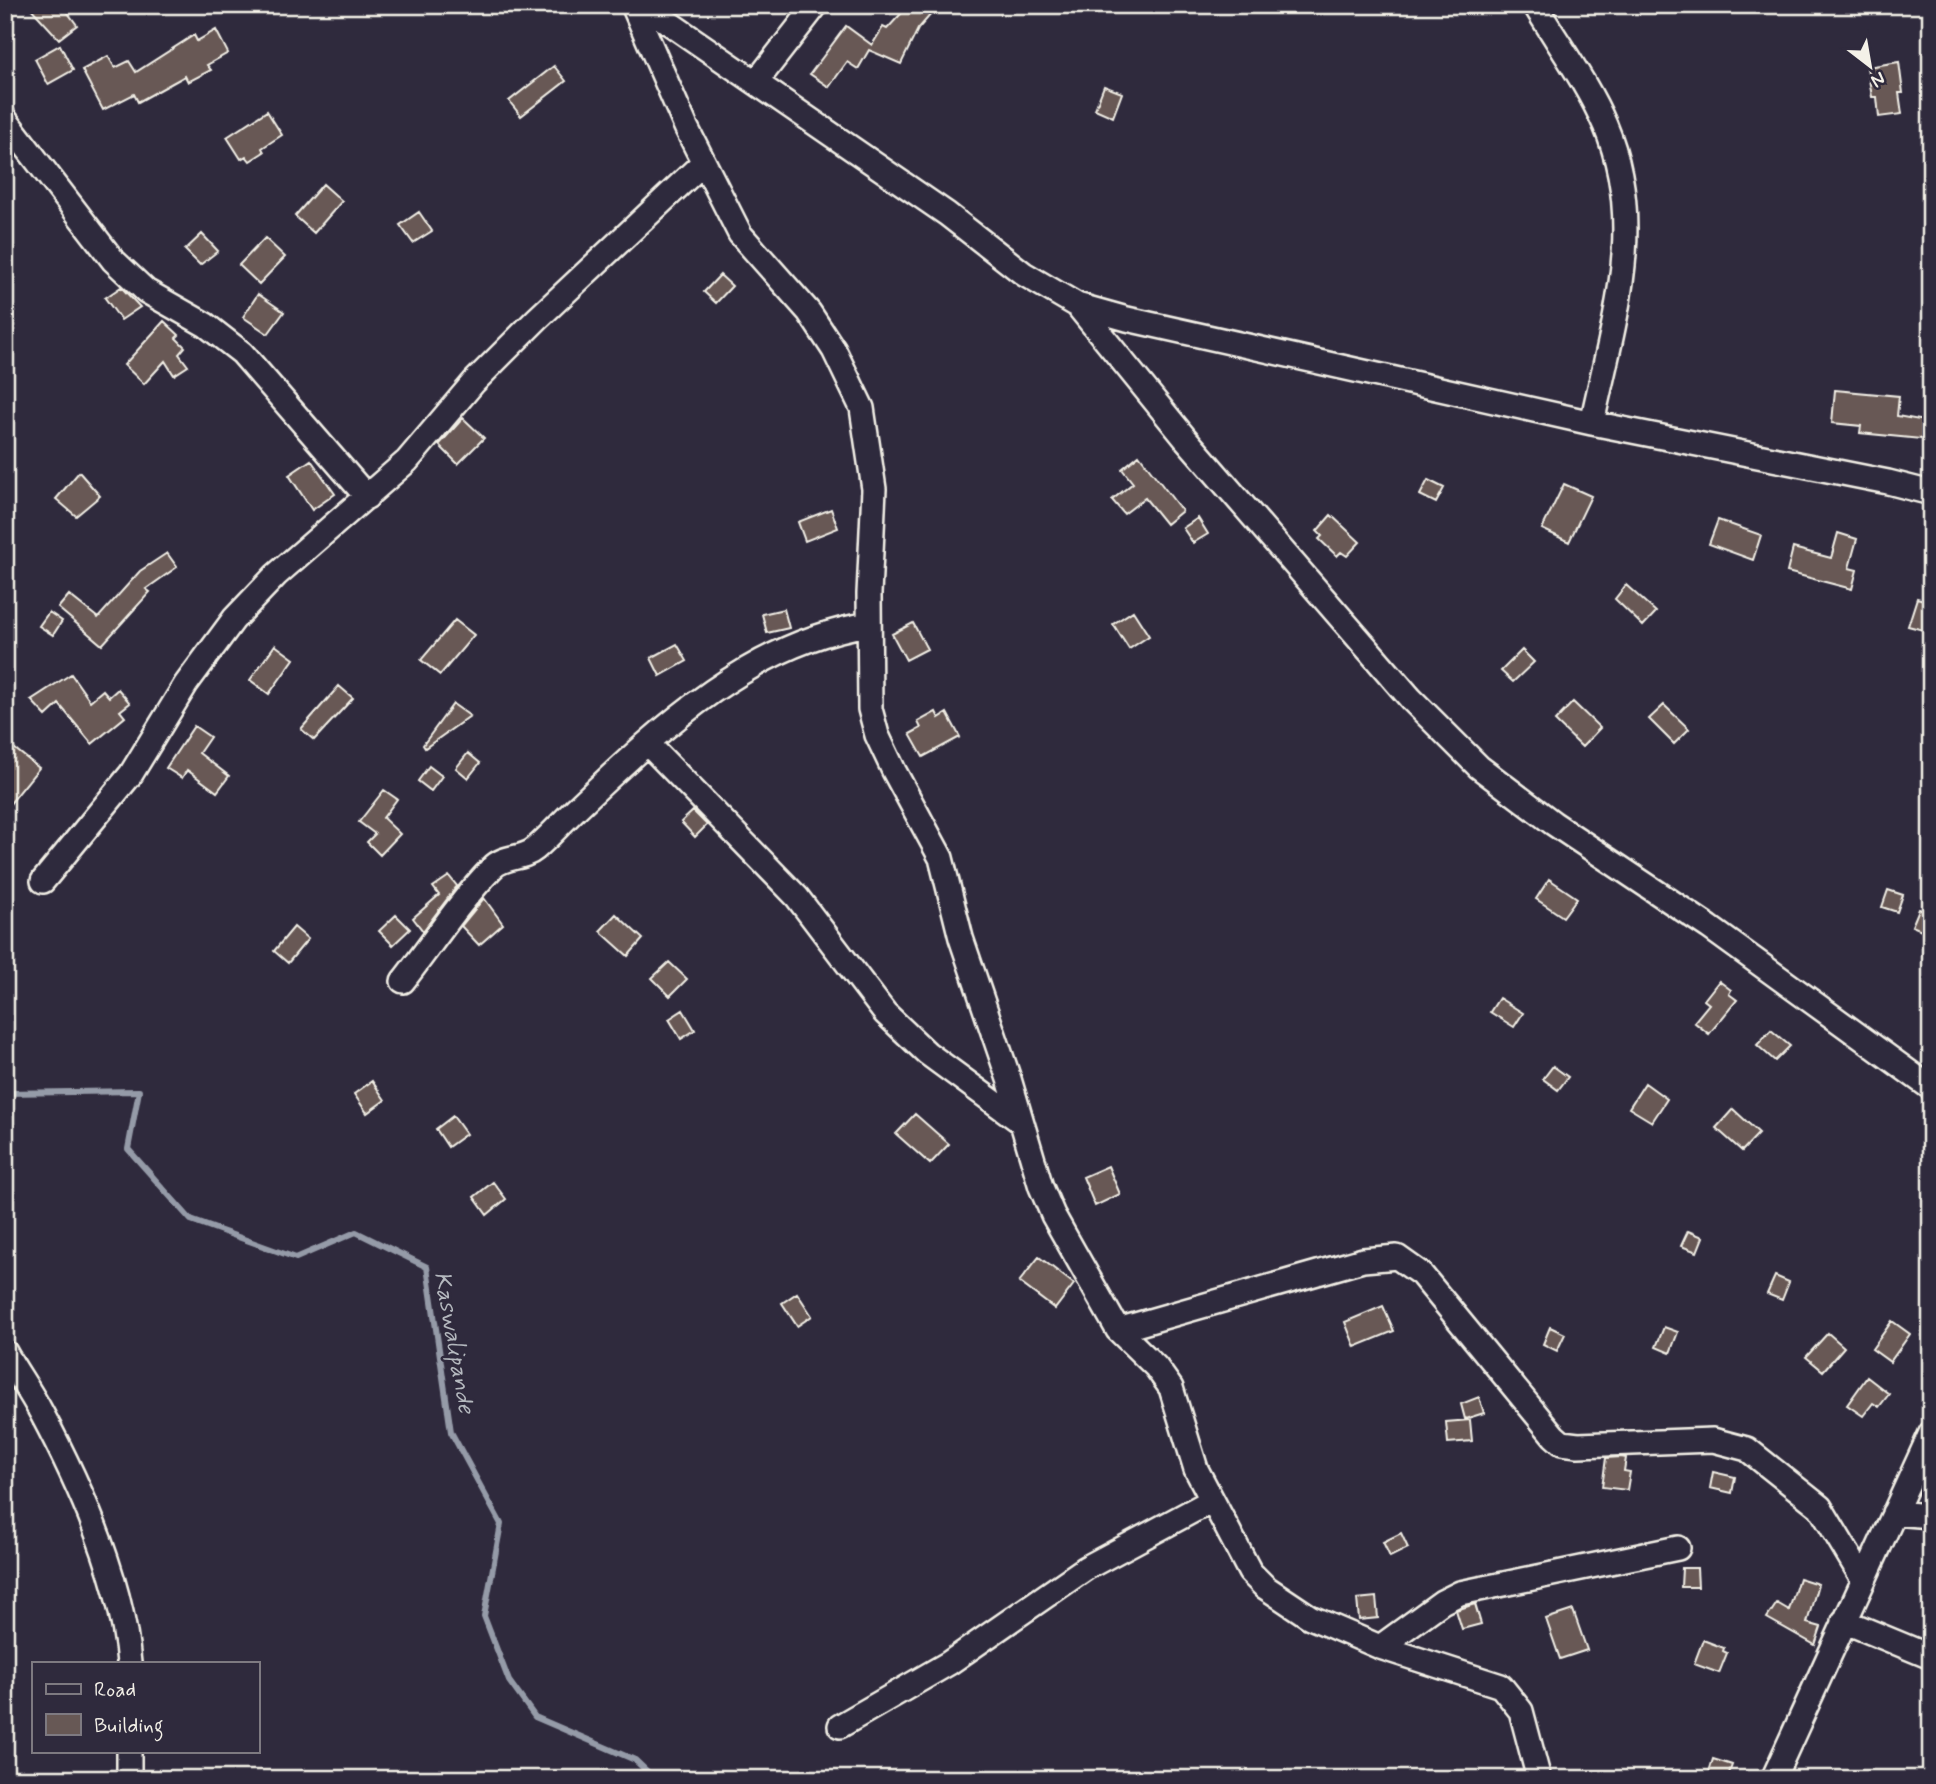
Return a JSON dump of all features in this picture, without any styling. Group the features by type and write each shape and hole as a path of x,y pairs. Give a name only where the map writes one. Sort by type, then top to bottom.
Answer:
{"street":[{"path":"633,5 703,163 740,234 808,313 834,349 862,408 869,437 874,489 869,624 870,709 877,735 942,858 961,938 1046,1200 1118,1330 1156,1367 1171,1388 1196,1469 1243,1562 1265,1587 1310,1618 1380,1647 1501,1686 1521,1710 1539,1779"},
{"path":"643,5 947,215 1024,274 1077,305 1127,319 1592,423 1888,482 1931,494"},
{"path":"756,82 816,5"},
{"path":"1535,5 1604,123 1623,186 1627,229 1624,261 1592,423"},
{"path":"5,119 113,260 146,290 206,325 242,353 367,497"},
{"path":"43,881 131,774 204,658 234,619 276,575 407,461 474,382 703,163"},
{"path":"1077,305 1194,448 1411,699 1460,750 1553,823 1709,927 1931,1088"},
{"path":"403,981 491,869 508,858 535,849 649,745 730,677 762,658 834,629 869,624"},
{"path":"649,745 797,897 885,1013 928,1053 1021,1122"},
{"path":"1118,1330 1363,1260 1397,1257 1421,1274 1500,1374 1562,1443 1578,1445 1713,1440 1747,1449 1820,1507 1863,1579"},
{"path":"5,1352 40,1409 83,1501 119,1609 129,1662"},
{"path":"1773,1779 1931,1433"},
{"path":"840,1726 949,1663 1086,1568 1211,1501"},
{"path":"1894,1513 1931,1516"},
{"path":"1380,1647 1441,1602 1460,1593 1678,1548"},
{"path":"1844,1621 1931,1657"},
{"path":"129,1752 129,1779"}],"building":[{"path":"28,5 62,5 77,25 59,39"},
{"path":"909,5 939,5 918,29 901,64 869,50 858,69 847,62 829,87 810,74 846,26 872,45 883,27 887,29"},
{"path":"216,30 228,53 207,65 211,70 188,82 185,76 138,102 134,94 103,110 82,70 108,56 115,68 129,61 136,72 194,35 197,41"},
{"path":"60,45 73,70 48,84 35,59"},
{"path":"1899,62 1903,93 1899,93 1902,114 1879,117 1877,97 1872,97 1867,67"},
{"path":"554,66 566,81 521,116 509,101"},
{"path":"1104,86 1122,93 1113,117 1095,109"},
{"path":"267,111 282,135 262,148 264,152 250,161 246,156 241,159 227,137"},
{"path":"323,184 342,201 314,233 295,216"},
{"path":"419,212 432,231 413,243 400,225"},
{"path":"202,234 218,251 200,265 185,250"},
{"path":"265,238 285,257 259,284 239,265"},
{"path":"720,275 732,286 716,303 704,292"},
{"path":"121,287 140,307 121,320 105,298"},
{"path":"258,294 284,312 268,334 243,317"},
{"path":"164,321 179,335 176,338 185,347 179,354 188,366 174,375 165,361 144,384 124,365"},
{"path":"1835,390 1899,396 1897,416 1931,422 1931,440 1860,433 1861,426 1832,423"},
{"path":"463,418 484,438 458,464 439,445"},
{"path":"1139,455 1182,511 1166,524 1145,498 1124,514 1112,500 1133,483 1122,469"},
{"path":"311,460 335,494 312,510 289,475"},
{"path":"79,472 100,496 76,516 56,499"},
{"path":"1428,480 1444,488 1436,503 1420,495"},
{"path":"1564,484 1591,496 1569,542 1542,529"},
{"path":"831,509 838,528 805,541 798,522"},
{"path":"1331,515 1360,542 1347,556 1341,552 1337,556 1319,539 1322,536 1317,531"},
{"path":"1198,518 1208,534 1193,543 1183,528"},
{"path":"1718,520 1761,535 1753,560 1709,544"},
{"path":"1838,533 1857,539 1849,568 1857,570 1852,589 1787,572 1793,548 1831,558"},
{"path":"167,553 177,567 146,589 150,592 102,645 58,608 69,595 98,618 140,571"},
{"path":"1626,585 1656,612 1643,626 1615,599"},
{"path":"1917,598 1931,602 1931,632 1908,626"},
{"path":"784,609 789,628 767,633 762,614"},
{"path":"1133,611 1149,636 1129,649 1113,624"},
{"path":"49,612 62,621 53,635 39,626"},
{"path":"455,620 474,635 440,675 421,660"},
{"path":"913,623 927,649 906,660 892,634"},
{"path":"677,644 687,661 660,676 651,658"},
{"path":"275,645 294,659 269,694 250,680"},
{"path":"1522,650 1534,662 1513,682 1501,671"},
{"path":"71,674 90,701 103,690 109,697 118,689 130,703 120,711 125,717 92,744 59,704 46,716 31,700"},
{"path":"339,686 353,698 314,740 301,729"},
{"path":"1573,702 1600,728 1582,747 1555,721"},
{"path":"453,704 470,716 425,748 423,745"},
{"path":"1664,705 1689,729 1674,744 1649,719"},
{"path":"936,712 939,718 947,713 960,737 923,757 910,734 921,728 918,722"},
{"path":"194,726 210,737 199,753 229,776 217,792 187,770 182,778 166,768"},
{"path":"5,741 39,768 5,810"},
{"path":"468,753 480,763 468,778 456,768"},
{"path":"429,766 442,776 431,791 418,781"},
{"path":"384,790 397,799 383,818 400,834 380,855 367,842 375,834 359,822"},
{"path":"693,811 707,825 695,837 681,822"},
{"path":"449,876 457,886 423,931 413,918 439,895 433,887"},
{"path":"1549,879 1577,898 1563,917 1536,899"},
{"path":"1888,890 1903,895 1897,912 1882,907"},
{"path":"484,898 503,924 479,945 461,926"},
{"path":"1919,909 1931,914 1931,934 1912,926"},
{"path":"616,914 643,939 628,956 600,931"},
{"path":"396,915 410,929 393,945 379,931"},
{"path":"294,927 308,939 288,963 274,951"},
{"path":"669,962 687,979 670,996 652,978"},
{"path":"1719,981 1731,990 1729,994 1737,1000 1709,1034 1694,1022 1709,1004 1704,1000"},
{"path":"1499,998 1523,1013 1514,1027 1490,1012"},
{"path":"683,1010 695,1030 681,1039 669,1019"},
{"path":"1771,1030 1790,1046 1775,1061 1757,1045"},
{"path":"1553,1066 1568,1077 1558,1090 1543,1079"},
{"path":"372,1081 385,1100 367,1113 354,1094"},
{"path":"1645,1083 1667,1099 1652,1122 1629,1108"},
{"path":"1733,1109 1759,1133 1742,1151 1716,1128"},
{"path":"915,1114 949,1144 930,1164 896,1134"},
{"path":"453,1116 466,1134 448,1147 436,1129"},
{"path":"1108,1166 1120,1194 1095,1206 1083,1177"},
{"path":"493,1182 506,1199 487,1215 474,1197"},
{"path":"1688,1231 1703,1237 1697,1252 1681,1246"},
{"path":"1039,1257 1074,1284 1055,1309 1019,1282"},
{"path":"1775,1276 1789,1282 1782,1300 1767,1294"},
{"path":"797,1293 812,1316 797,1326 782,1303"},
{"path":"1383,1306 1394,1331 1355,1347 1345,1322"},
{"path":"1892,1321 1910,1334 1890,1362 1872,1349"},
{"path":"1550,1327 1565,1334 1557,1351 1543,1344"},
{"path":"1664,1327 1678,1332 1670,1353 1656,1347"},
{"path":"1828,1333 1844,1347 1823,1371 1806,1357"},
{"path":"1867,1377 1889,1394 1879,1407 1873,1403 1863,1416 1847,1405"},
{"path":"1479,1397 1484,1413 1465,1419 1461,1404"},
{"path":"1470,1420 1472,1441 1448,1443 1446,1422"},
{"path":"1606,1458 1626,1458 1624,1471 1630,1472 1627,1490 1602,1487"},
{"path":"1713,1472 1735,1477 1732,1493 1710,1488"},
{"path":"1401,1533 1408,1548 1390,1557 1383,1542"},
{"path":"1682,1568 1697,1568 1698,1587 1681,1587"},
{"path":"1799,1578 1818,1584 1807,1623 1821,1627 1815,1645 1767,1618 1777,1603 1789,1610"},
{"path":"1376,1597 1378,1618 1359,1620 1357,1599"},
{"path":"1475,1604 1481,1624 1462,1629 1456,1610"},
{"path":"1573,1610 1587,1650 1560,1659 1546,1619"},
{"path":"1703,1640 1724,1648 1723,1651 1727,1653 1719,1673 1694,1664"},
{"path":"1713,1759 1732,1765 1727,1779 1707,1779"}],"waterway":[{"name":"Kaswalipande","path":"5,1093 139,1091 128,1149 191,1220 296,1258 356,1232 427,1267 451,1432 501,1524 484,1616 509,1681 535,1717 635,1760 655,1779"}]}
